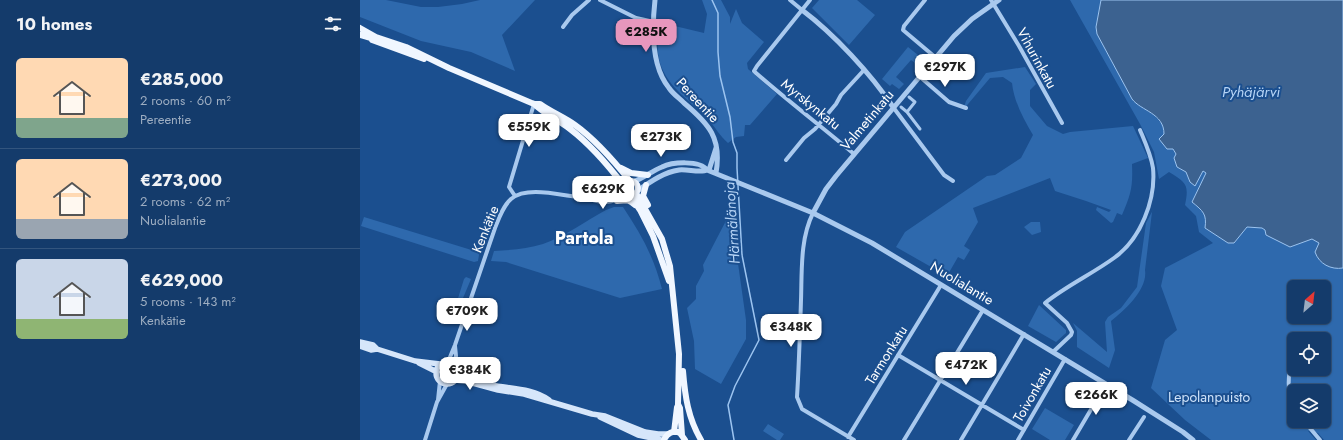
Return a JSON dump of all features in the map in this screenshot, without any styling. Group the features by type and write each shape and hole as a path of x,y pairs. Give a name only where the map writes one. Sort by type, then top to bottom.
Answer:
{"main road":[{"path":"360,28 374,37"},
{"path":"360,35 374,37 410,49 448,68 534,104 539,109 570,129 587,144 604,161 604,164 625,192 633,193 650,216 662,239 670,266 676,317 679,362 678,404 671,433 664,440"},
{"path":"534,104 540,104 576,126 601,148 638,186 633,193 636,205"},
{"path":"619,168 631,173 648,175"},
{"path":"622,188 632,181"},
{"path":"646,185 643,196 650,210 650,216"},
{"path":"617,201 624,199 628,200 636,205 640,210 653,236 672,288"},
{"path":"360,342 373,345 377,349 415,361 436,372"},
{"path":"360,346 371,350 377,349"},
{"path":"415,361 440,364 451,363 457,367 458,373 455,380"},
{"path":"679,362 682,368 685,396 690,416 701,440"},
{"path":"440,364 436,372 438,379 447,384 455,380 469,382 498,390 524,394 598,416 610,418 645,432 658,434 671,433 683,438 680,408 678,404"},
{"path":"458,373 492,385 530,391 544,396 550,401"},
{"path":"598,416 638,435 661,440"}],"street":[{"path":"562,27 572,15 589,0"},
{"path":"600,0 636,18 654,22"},
{"name":"Pereentie","path":"656,0 654,22 655,57 668,88 710,128 715,137 718,161 716,173"},
{"path":"790,0 826,30 864,70 878,86 944,175 953,181"},
{"path":"802,10 810,0"},
{"path":"925,0 903,27 904,31 935,57"},
{"name":"Valmetinkatu","path":"813,213 826,189 935,57 966,24 992,2 999,0"},
{"name":"Vihurinkatu","path":"992,2 1019,46 1062,123"},
{"name":"Myrskynkatu","path":"802,10 754,70 756,74 854,154"},
{"path":"786,160 804,138 819,124 836,104 841,95 864,70"},
{"path":"919,76 949,102 966,108"},
{"path":"907,112 915,102 909,97"},
{"path":"515,196 509,187 534,104"},
{"path":"901,107 907,112 920,129"},
{"path":"1053,352 1072,332 1067,324 1044,303 1116,257 1129,243 1141,224 1149,204 1153,181 1151,158 1140,130"},
{"path":"708,170 716,147"},
{"name":"Nuolialantie","path":"632,181 648,175 662,166 672,164 701,164 708,170 813,213 872,243 1106,384 1186,438 1193,440"},
{"name":"Nuolialantie","path":"633,193 662,176 675,171 708,170"},
{"name":"Kenkätie","path":"589,198 605,197 622,188"},
{"name":"Kenkätie","path":"451,363 456,356 455,345 495,228 507,203 515,196 536,191 589,198 606,203 617,201"},
{"path":"617,201 633,193"},
{"path":"813,213 809,220 803,260 797,397 802,408 854,440"},
{"name":"Tarmonkatu","path":"848,437 941,285"},
{"path":"904,440 983,310"},
{"path":"961,440 1024,334"},
{"path":"898,355 1024,430"},
{"name":"Toivonkatu","path":"1018,440 1065,359"},
{"path":"425,440 437,402 440,381"},
{"path":"437,402 447,384"},
{"path":"1073,440 1106,384"},
{"path":"1130,440 1144,417"},
{"path":"1310,428 1320,440"}],"green space":[{"path":"360,0 386,0 421,7 438,7 480,0 535,0 502,35 515,71 471,52 421,41 360,17"},
{"path":"702,0 721,0 730,17 730,24 736,9 742,23 764,42 747,63 748,69 777,94 750,125 745,125 744,136 736,137 728,143 708,119 668,80 659,58 658,22 704,33 707,14"},
{"path":"819,0 857,0 875,15 849,45 812,8"},
{"name":"Lepolanpuisto","path":"1070,0 1101,0 1096,27 1097,34 1132,99 1150,111 1162,124 1164,134 1186,172 1190,182 1203,170 1206,173 1192,202 1205,216 1205,228 1228,243 1234,243 1247,227 1262,228 1290,247 1312,239 1319,243 1339,269 1343,268 1343,440 1324,440 1318,433 1308,431 1316,440 1211,440 1185,420 1151,388 1165,340 1177,330 1161,286 1165,268 1213,243 1199,232 1196,216 1185,205 1187,193 1183,182 1169,172 1159,179 1154,152 1140,124"},
{"path":"908,47 923,59 918,65 911,60 896,77 904,84 899,89 892,84 890,86 882,79"},
{"path":"1025,67 1036,84 1030,90 1030,106 1047,126 1063,134 1133,126 1148,158 1132,164 1132,185 1128,201 1122,215 1117,213 1113,222 1111,223 1096,210 1097,207 1109,212 1111,210 1055,191 1050,178 973,208 978,222 964,246 970,250 964,260 958,257 947,276 896,247 905,232 987,176 995,175 1021,158 1033,135 1017,104 1012,83 1003,77 990,78 963,110 966,101 986,73"},
{"path":"614,207 623,207 636,227 651,256 662,289 620,298 506,262 491,261 494,251 513,250 543,244"},
{"path":"1154,208 1152,212 1143,284 1129,305 1111,321 1115,350 1109,368 1077,347 1077,331 1073,323 1107,352 1105,322 1108,317 1121,308 1137,287 1146,223"},
{"path":"730,213 746,320 746,339 721,384 695,369 694,341 687,308 696,299 696,286 704,271 703,265"},
{"path":"364,217 478,252 478,261 474,262 361,226"},
{"path":"1031,222 1040,222 1041,232 1032,235 1024,227"},
{"path":"466,277 471,279 458,310 455,308 464,279"},
{"path":"1039,305 1066,330 1066,333 1056,342 1028,326"},
{"path":"1045,408 1074,425 1065,440 1050,440 1032,429"},
{"path":"768,424 784,434 780,440 777,440 763,431"}],"water":[{"name":"Pyhäjärvi","path":"1101,0 1343,0 1343,268 1334,268 1322,263 1315,252 1319,243 1312,239 1290,247 1266,235 1265,230 1262,228 1247,227 1234,243 1228,243 1205,228 1205,216 1192,202 1206,173 1203,171 1195,186 1190,182 1186,172 1177,167 1174,158 1176,154 1173,149 1167,149 1159,139 1164,134 1160,121 1132,99 1097,34 1096,27"}],"waterway":[{"name":"Härmälänoja","path":"712,0 718,13 718,52 720,76 730,117 733,142 737,153 742,255 759,340 735,386 728,405 734,440"}],"district":[{"name":"Partola","path":"584,238"}]}
